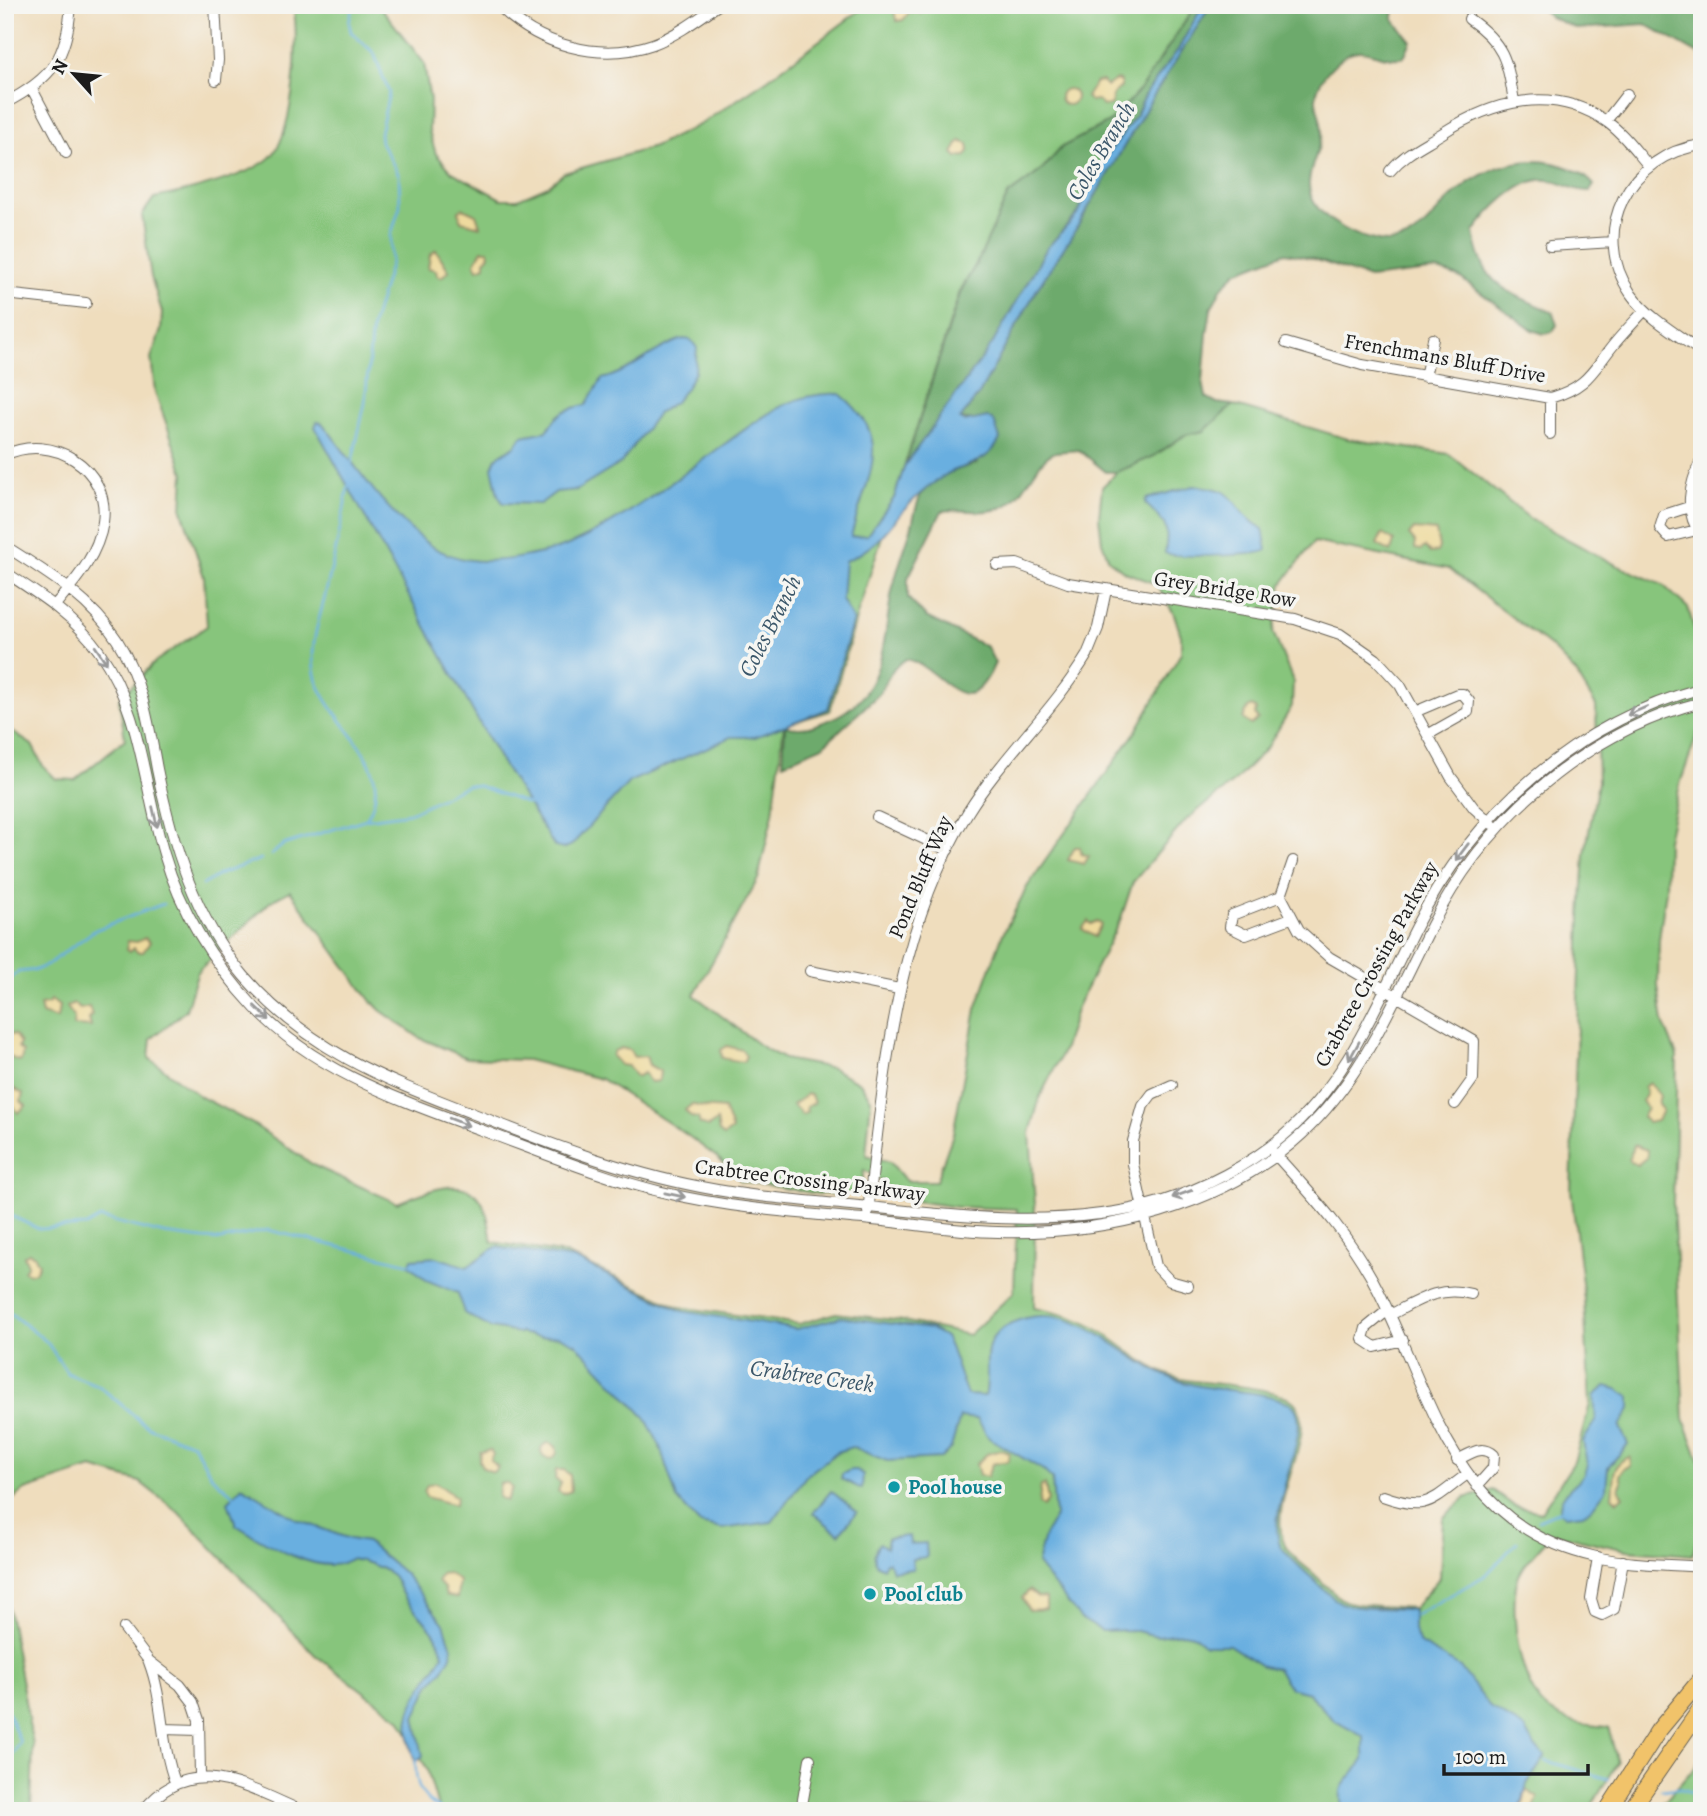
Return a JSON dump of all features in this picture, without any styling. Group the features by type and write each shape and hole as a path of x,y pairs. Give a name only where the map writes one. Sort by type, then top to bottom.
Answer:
{"main road":[{"path":"1607,1811 1658,1731 1702,1678"},
{"path":"1629,1811 1702,1707"}],"street":[{"path":"5,103 32,89 48,75 62,54 71,5"},
{"path":"215,5 216,80"},
{"path":"498,5 522,26 549,40 597,51 628,50 656,43 719,5"},
{"path":"1469,19 1493,37 1502,49 1514,101"},
{"path":"32,89 66,153"},
{"path":"1606,121 1627,94"},
{"path":"1390,170 1411,149 1422,146 1471,115 1514,101 1557,103 1606,121 1648,165"},
{"path":"1702,145 1678,149 1648,165 1624,196 1612,242 1624,281 1645,310 1702,352"},
{"path":"1550,246 1612,242"},
{"path":"5,294 86,303"},
{"name":"Frenchmans Bluff Drive","path":"1286,343 1362,365 1550,398 1573,390 1588,380 1614,344 1645,310"},
{"path":"1425,377 1433,339"},
{"path":"1550,398 1550,434"},
{"path":"5,455 27,447 58,450 83,466 99,489 103,519 94,551 55,605"},
{"path":"1689,507 1664,515 1660,528 1668,537 1699,533 1689,507 1692,483 1702,458"},
{"name":"Crabtree Crossing Parkway","path":"5,546 69,588 108,628 132,668 150,728 174,843 208,923 231,960 256,989 310,1038 340,1058 382,1079 613,1166 731,1192 960,1217 1025,1219 1142,1205 1197,1188 1269,1147 1308,1112 1339,1075 1437,887 1469,841 1547,764 1591,735 1638,710 1702,688"},
{"name":"Grey Bridge Row","path":"997,565 1017,564 1054,579 1106,590 1275,615 1327,629 1376,659 1400,685 1417,711 1457,787 1497,829"},
{"name":"Crabtree Crossing Parkway","path":"5,572 55,605 98,649 128,705 164,856 186,910 223,970 258,1011 286,1035 350,1077 391,1097 601,1175 709,1202 966,1230 1025,1232 1073,1229 1145,1216 1213,1193 1277,1156 1339,1095 1367,1055 1445,900 1497,829 1538,789 1589,752 1652,719 1702,702"},
{"name":"Pond Bluff Way","path":"867,1220 899,989 912,944 947,850 992,776 1081,666 1096,635 1106,590"},
{"path":"1417,711 1457,694 1469,701 1468,712 1462,717 1429,734"},
{"path":"877,817 947,850"},
{"path":"1293,861 1281,896 1291,918 1312,944 1384,990 1474,1041 1473,1079 1455,1104"},
{"path":"1281,896 1232,915 1230,927 1246,935 1291,918"},
{"path":"810,971 899,989"},
{"path":"1172,1085 1148,1098 1135,1127 1133,1164 1156,1266 1161,1275 1170,1282 1188,1286"},
{"path":"1269,1147 1327,1212 1355,1250 1403,1340 1438,1426 1457,1460 1466,1475 1505,1516 1564,1548 1598,1557 1702,1567"},
{"path":"1403,1340 1375,1347 1363,1339 1366,1328 1389,1312 1440,1291 1458,1290 1471,1294"},
{"path":"1457,1460 1477,1450 1486,1449 1494,1455 1493,1468 1477,1486"},
{"path":"1383,1496 1409,1505 1420,1505 1466,1475"},
{"path":"1598,1557 1591,1604 1595,1612 1602,1615 1614,1609 1623,1561"},
{"path":"124,1628 149,1661 189,1695 197,1709 200,1776"},
{"path":"149,1661 161,1699 166,1756 175,1782"},
{"path":"163,1729 199,1730"},
{"path":"801,1811 810,1759"},
{"path":"143,1811 175,1782 200,1776 232,1782 302,1811"}],"green space":[{"path":"293,5 379,5 424,63 430,100 429,131 436,154 452,172 501,199 518,199 548,186 564,173 654,147 701,124 768,79 867,5 1196,5 1139,91 1111,121 1062,147 1042,170 1008,195 980,257 960,291 858,612 830,711 784,725 773,813 758,879 694,995 762,1047 784,1059 832,1068 860,1083 871,1099 866,1155 890,1162 906,1181 936,1181 953,1134 976,1009 1002,936 1027,887 1136,731 1181,653 1181,636 1174,614 1156,584 1125,572 1109,560 1102,542 1099,517 1102,487 1117,472 1154,456 1185,435 1204,431 1233,405 1348,439 1449,454 1533,521 1616,565 1663,585 1688,608 1702,655 1701,723 1680,784 1667,840 1658,986 1663,1022 1677,1056 1673,1202 1684,1419 1702,1467 1702,1516 1693,1555 1626,1550 1553,1533 1523,1568 1515,1595 1519,1652 1531,1688 1540,1702 1565,1719 1585,1725 1608,1727 1618,1763 1588,1811 439,1811 427,1769 400,1719 315,1655 178,1512 140,1482 92,1468 25,1490 5,1505 5,727 32,745 43,766 56,779 75,780 125,739 119,699 156,661 207,626 204,577 182,510 184,473 155,392 151,358 161,330 162,312 151,277 142,215 154,198 236,176 253,169 274,153 281,140 291,103 295,20","holes":["1314,542 1449,569 1551,647 1576,673 1596,706 1598,782 1585,853 1571,1190 1584,1300 1590,1404 1574,1462 1541,1512 1514,1506 1493,1490 1465,1498 1443,1518 1440,1577 1414,1608 1345,1601 1332,1592 1286,1547 1280,1526 1282,1507 1301,1432 1301,1416 1295,1403 1287,1397 1259,1389 1192,1381 1169,1375 1147,1364 1087,1323 1034,1308 1035,1204 1030,1133 1040,1097 1063,1051 1077,1007 1121,918 1133,882 1186,820 1236,780 1269,745 1292,706 1293,681 1273,632 1282,584","290,891 367,996 380,1010 420,1038 467,1058 527,1060 601,1079 687,1135 718,1158 741,1181 818,1194 845,1195 861,1187 864,1170 882,1181 893,1198 957,1207 1017,1209 1014,1292 969,1335 903,1321 836,1313 799,1324 679,1307 565,1254 492,1242 485,1209 478,1197 469,1190 446,1187 397,1203 315,1166 253,1124 201,1097 149,1058 151,1039 186,1010 198,971 271,901"]},
{"path":"1196,5 1203,5 1178,50 1147,92 1136,116 1092,175 1079,212 1047,248 993,343 905,465 961,291 980,257 1008,195 1042,170 1062,147 1111,121 1139,91"},
{"path":"1211,5 1394,5 1393,19 1411,41 1404,57 1390,58 1361,51 1348,54 1326,74 1316,94 1322,132 1310,177 1311,195 1324,214 1345,229 1378,241 1390,242 1410,237 1469,182 1509,164 1538,161 1553,163 1565,166 1590,180 1594,185 1590,191 1548,180 1527,184 1516,189 1496,206 1474,232 1478,251 1491,277 1511,293 1553,313 1557,325 1552,332 1544,334 1532,330 1459,277 1438,270 1369,278 1311,258 1285,253 1236,272 1221,289 1211,309 1203,382 1206,397 1217,403 1233,405 1204,431 1185,435 1154,456 1117,472 1106,472 1079,450 1056,452 1042,462 1018,495 1003,507 988,511 942,511 908,578 908,598 926,617 987,647 995,663 984,682 974,692 964,694 906,659 894,668 878,695 823,746 783,763 785,726 808,727 831,719 862,697 871,683 882,650 895,579 920,497 927,487 940,477 978,463 987,417 975,421 960,419 979,394 1037,289"},
{"path":"1537,5 1702,5 1702,56 1645,24 1577,29 1550,17"},
{"path":"5,1590 33,1745 31,1811 5,1811"},
{"path":"1702,1759 1702,1811 1656,1811"}],"sand":[{"path":"903,5 928,7 920,13 910,11 903,20 897,21 894,11"},
{"path":"1116,80 1121,82 1121,87 1113,94 1111,105 1103,106 1097,100 1090,101 1086,97 1096,82 1102,81 1106,86"},
{"path":"1068,89 1074,91 1074,103 1068,105 1062,103 1060,97 1062,91"},
{"path":"960,141 968,144 969,151 966,156 957,157 953,153"},
{"path":"463,208 476,214 480,226 461,221 459,211"},
{"path":"436,250 449,271 441,277 436,270 428,268 430,255"},
{"path":"482,250 488,250 490,255 485,260 485,266 478,269 475,262"},
{"path":"1414,529 1436,531 1439,547 1437,552 1430,553 1425,547 1421,550 1415,549 1415,542 1409,535"},
{"path":"1382,534 1394,541 1391,552 1377,544"},
{"path":"1252,706 1256,709 1255,715 1258,719 1251,725 1243,719 1248,708"},
{"path":"1075,847 1080,847 1081,854 1089,856 1084,864 1068,860"},
{"path":"1088,921 1091,924 1097,921 1101,924 1095,937 1082,929"},
{"path":"145,938 150,942 143,952 137,952 134,948 130,952 126,950 128,941 137,942"},
{"path":"51,1000 59,1006 57,1019 42,1014 40,1005 48,1004"},
{"path":"74,1004 80,1009 89,1007 92,1015 89,1019 91,1027 73,1026 74,1017 67,1007"},
{"path":"15,1035 20,1043 18,1048 23,1052 21,1061 8,1055 5,1037"},
{"path":"727,1046 742,1050 746,1056 743,1062 722,1058 721,1050"},
{"path":"621,1048 629,1050 634,1057 646,1056 649,1065 660,1071 659,1081 650,1082 644,1073 636,1077 628,1066 620,1065 612,1056 614,1051"},
{"path":"1649,1083 1660,1095 1658,1104 1662,1110 1657,1121 1648,1123 1642,1117 1647,1108 1642,1101 1646,1095 1644,1087"},
{"path":"13,1088 23,1094 21,1101 26,1106 18,1113 6,1095"},
{"path":"807,1094 811,1095 814,1103 806,1107 807,1112 802,1115 793,1105"},
{"path":"692,1104 724,1109 732,1130 724,1136 719,1132 717,1121 708,1127 700,1124 698,1118 691,1117 685,1110"},
{"path":"1633,1145 1647,1150 1647,1157 1637,1165 1629,1161"},
{"path":"29,1253 35,1256 39,1264 35,1272 29,1274 24,1271 28,1264 24,1256"},
{"path":"549,1443 557,1451 549,1459 541,1451"},
{"path":"490,1450 493,1454 490,1460 498,1467 493,1472 483,1468 479,1461 480,1452"},
{"path":"1001,1450 1009,1453 1008,1461 992,1464 987,1477 979,1475 976,1464 987,1454"},
{"path":"1630,1457 1631,1466 1624,1468 1620,1475 1622,1482 1619,1488 1623,1496 1617,1501 1612,1496 1614,1473 1619,1463"},
{"path":"556,1470 564,1470 570,1475 571,1491 563,1494 558,1491 561,1483 555,1479"},
{"path":"435,1482 456,1497 455,1505 426,1497 424,1492 427,1485"},
{"path":"500,1483 508,1483 512,1488 506,1501 498,1497"},
{"path":"1045,1485 1048,1501 1043,1507 1039,1504 1041,1486"},
{"path":"448,1573 459,1581 457,1598 446,1596 444,1588 437,1582 441,1574"},
{"path":"1029,1590 1038,1597 1046,1598 1046,1609 1029,1610 1022,1598"},
{"path":"1526,1790 1538,1798 1533,1811 1522,1811"}],"water":[{"path":"1203,5 1211,5 1037,289 979,394 960,419 965,422 987,417 994,421 1000,439 996,446 980,460 935,482 905,508 871,546 845,561 842,600 853,620 828,709 755,737 731,737 629,782 572,845 563,849 555,847 500,760 315,427 317,422 322,423 384,502 411,530 442,552 482,561 539,554 575,542 634,509 752,424 779,408 807,397 840,394 858,411 873,444 869,478 851,537 867,535 894,498 905,465 993,343 1047,248 1079,213 1092,175 1136,116 1147,92 1178,50"},
{"path":"683,339 691,340 697,348 695,372 675,402 658,413 621,463 577,490 556,492 540,504 503,503 498,495 492,467 496,458 516,445 522,436 547,431 563,412 586,405 602,379 613,376"},
{"path":"1193,486 1209,487 1228,495 1244,514 1263,529 1267,550 1217,556 1165,553 1166,530 1157,515 1145,503 1146,499"},
{"path":"496,1247 574,1259 682,1311 797,1329 841,1317 931,1329 945,1337 967,1395 985,1396 988,1349 995,1335 1019,1320 1041,1316 1061,1318 1081,1325 1174,1379 1261,1394 1290,1403 1297,1413 1299,1428 1279,1512 1277,1531 1281,1546 1326,1592 1340,1602 1361,1607 1413,1610 1413,1627 1420,1644 1460,1667 1491,1708 1526,1729 1535,1747 1546,1756 1527,1784 1520,1811 1344,1811 1341,1802 1342,1788 1364,1760 1364,1737 1335,1721 1308,1693 1290,1688 1277,1669 1262,1666 1229,1645 1205,1645 1193,1635 1183,1633 1157,1636 1132,1630 1102,1631 1080,1618 1037,1564 1044,1536 1055,1517 1052,1479 1043,1470 989,1438 977,1419 960,1417 951,1448 941,1458 887,1461 852,1447 837,1452 806,1476 772,1522 722,1529 700,1524 677,1499 659,1444 645,1417 576,1344 559,1336 541,1337 491,1328 464,1313 458,1293 426,1280 409,1265 412,1259 436,1257 467,1267"},
{"path":"1606,1386 1630,1397 1630,1409 1620,1427 1628,1445 1608,1467 1606,1490 1593,1507 1584,1514 1565,1516 1560,1512 1562,1499 1584,1474 1587,1464 1583,1441 1596,1421 1594,1396"},
{"path":"857,1470 863,1475 862,1489 841,1479 842,1474"},
{"path":"242,1486 298,1520 350,1539 367,1542 405,1574 444,1624 452,1647 451,1656 430,1684 415,1717 423,1756 415,1761 408,1729 413,1704 443,1655 431,1629 407,1600 393,1576 382,1569 350,1559 339,1564 325,1565 292,1556 236,1525 228,1502"},
{"path":"831,1491 857,1512 839,1534 813,1513"},
{"path":"909,1536 910,1544 926,1543 927,1557 912,1559 913,1569 892,1571 889,1562 886,1562 883,1568 877,1565 874,1554 880,1543 886,1548 888,1538"}],"waterway":[{"path":"352,462 365,403 372,326 391,262 391,235 400,206 399,175 381,142 380,133 389,93 374,53 351,32 349,23 353,5"},
{"path":"348,486 315,636 313,665 322,692 369,761 375,780 375,799 366,819"},
{"name":"Coles Branch","path":"271,855 283,845 366,819 410,813 467,785 479,786 528,804"},
{"name":"Coles Branch","path":"203,885 220,874 261,859"},
{"name":"Coles Branch","path":"5,983 18,972 36,970 47,965 95,930 163,904"},
{"name":"Crabtree Creek","path":"5,1213 39,1229 86,1226 100,1218 164,1234 203,1239 221,1240 268,1230 411,1264"},
{"path":"5,1309 47,1342 67,1373 99,1386 148,1427 193,1444 213,1478 235,1496"},
{"path":"1538,1520 1562,1510"},
{"path":"1414,1616 1486,1575 1517,1542"},
{"path":"5,1705 20,1742 5,1768"},
{"path":"416,1759 416,1776 420,1790 442,1811"},
{"path":"1546,1761 1609,1779"},
{"path":"1661,1790 1678,1788 1702,1795"}],"place":[{"name":"Pool house","path":"894,1487"},
{"name":"Pool club","path":"870,1594"}]}
